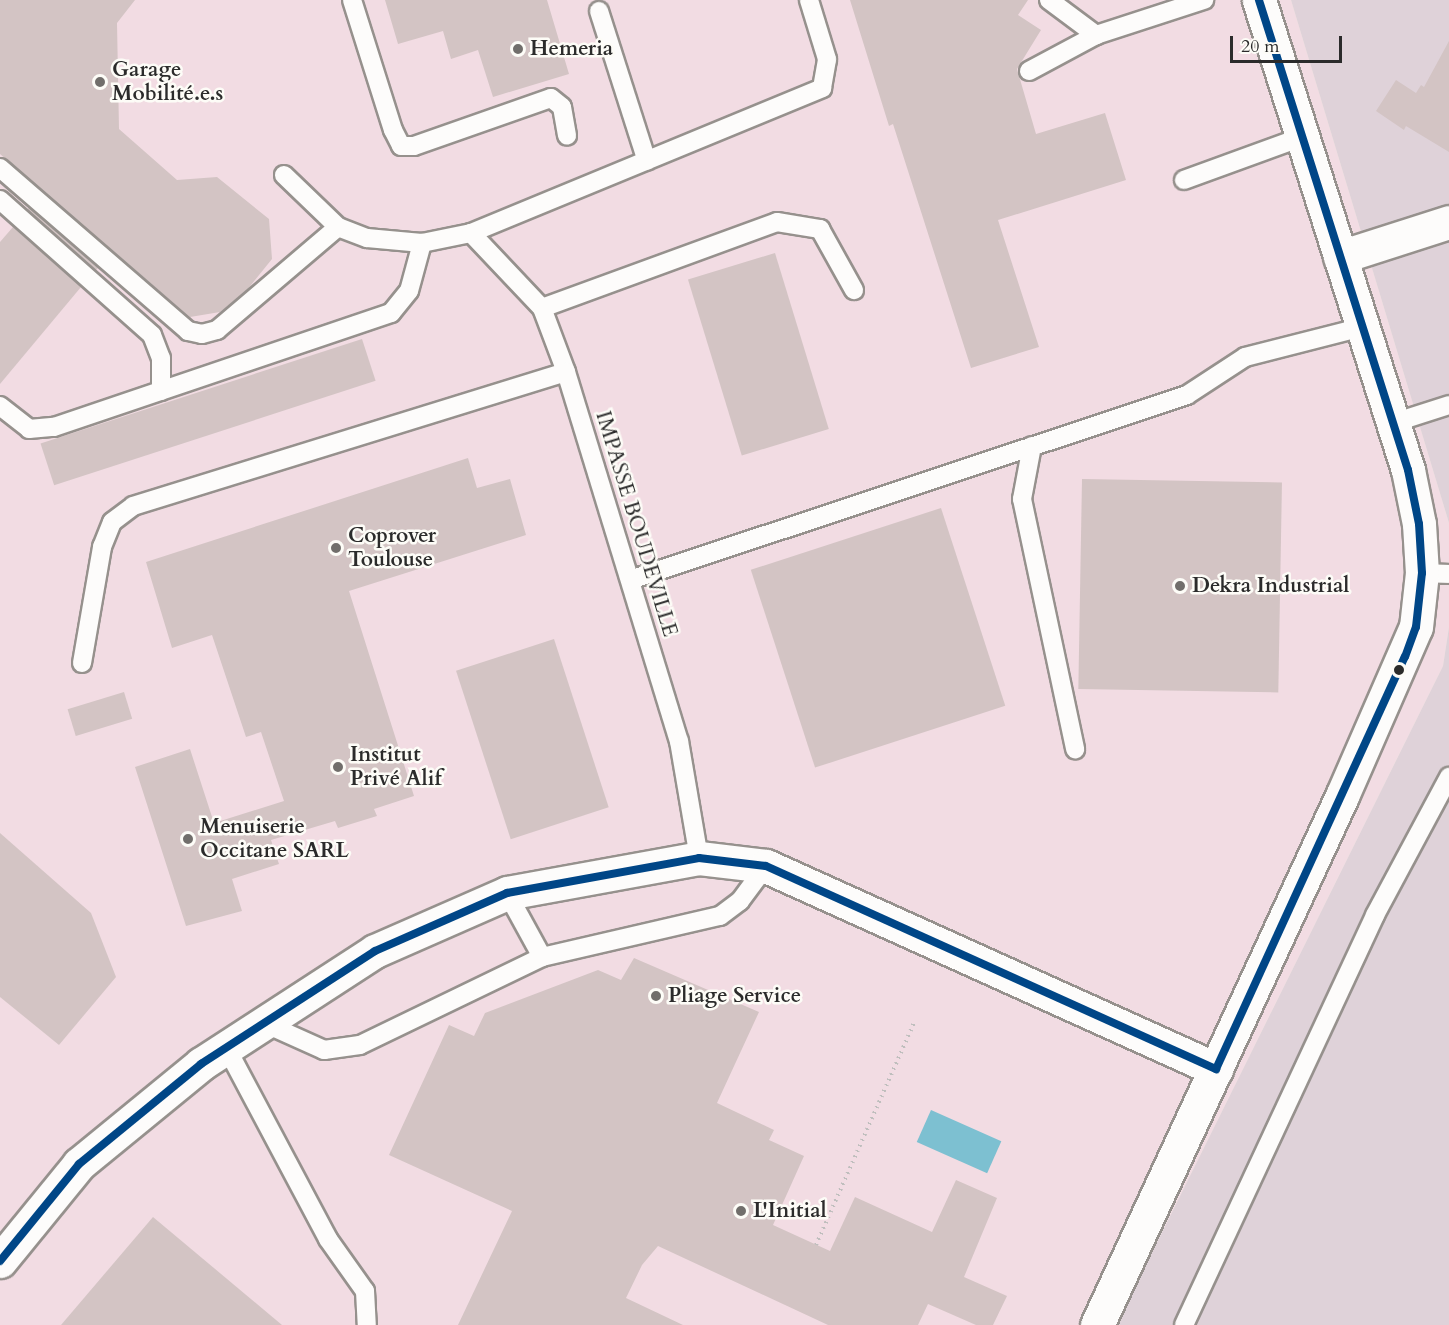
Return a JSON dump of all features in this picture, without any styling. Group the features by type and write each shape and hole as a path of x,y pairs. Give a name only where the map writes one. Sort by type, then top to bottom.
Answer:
{"street":[{"path":"1097,1325 1442,573 1417,513 1408,470 1259,0"},
{"path":"1340,257 1449,222"},
{"path":"0,1261 79,1164 201,1064 375,951 507,893 699,858 766,866 1216,1069"}],"lane":[{"path":"352,0 393,130 401,146 414,146 551,98 562,107 567,136"},
{"path":"284,175 338,228 367,238 422,243 471,233 822,88 827,59 809,0"},
{"path":"1049,0 1096,34"},
{"path":"1029,71 1096,34 1204,0"},
{"path":"599,11 647,161"},
{"path":"1184,180 1302,136"},
{"path":"0,168 188,331 202,334 217,330 338,228"},
{"path":"1,204 152,335 161,358 161,391"},
{"path":"542,308 777,222 820,229 854,290"},
{"name":"IMPASSE BOUDEVILLE","path":"471,233 542,308 566,372 679,741 699,858"},
{"path":"0,406 29,429 54,427 391,313 409,291 422,243"},
{"path":"630,580 1187,395 1245,357 1363,327"},
{"path":"82,663 102,547 112,522 133,506 566,372"},
{"path":"1393,423 1449,405"},
{"path":"1032,446 1022,499 1075,749"},
{"path":"1184,1325 1375,915 1449,777"},
{"path":"264,1023 324,1050 360,1045 543,957 720,916 740,902 766,866"},
{"path":"507,893 543,957"},
{"path":"226,1047 328,1239 365,1291 367,1325"}],"path":[{"path":"816,1245 915,1021"}],"shaded area":[{"path":"0,0 1291,0 1449,523 1449,627 1443,666 1116,1325 0,1325"},
{"path":"1291,0 1449,0 1449,523"},
{"path":"1449,627 1449,1325 1116,1325 1443,666"}],"water":[{"path":"931,1110 1001,1141 987,1173 917,1142"}],"building":[{"path":"0,0 135,0 117,23 119,129 177,180 217,177 269,219 272,259 247,290 220,312 190,317 0,154"},
{"name":"Hemeria","path":"385,0 547,0 569,74 493,97 478,50 451,59 443,31 398,44"},
{"path":"850,0 1028,0 1018,15 1041,30 1017,69 1036,134 1105,113 1126,180 998,220 1039,347 971,368 893,124 889,126"},
{"path":"1449,41 1449,152 1406,126 1404,130 1376,111 1396,80 1416,93 1421,85 1424,87"},
{"path":"29,208 98,268 96,270 27,209"},
{"path":"13,227 81,287 0,384 0,242"},
{"path":"775,253 829,429 742,456 688,280"},
{"path":"362,339 376,381 54,485 41,443"},
{"path":"468,458 477,488 510,479 526,535 349,591 414,796 374,809 377,816 338,828 335,821 271,840 279,864 232,879 242,911 186,926 135,767 190,749 214,823 284,801 261,732 246,737 212,635 172,648 146,562"},
{"name":"Dekra Industrial","path":"1082,479 1282,482 1278,692 1078,689"},
{"path":"941,508 1005,706 815,768 751,570"},
{"path":"554,639 609,807 511,839 456,671"},
{"path":"124,692 132,719 76,736 68,709"},
{"path":"0,833 91,913 116,977 59,1045 0,997"},
{"path":"634,958 759,1012 717,1103 774,1130 769,1140 804,1156 773,1225 830,1251 855,1197 932,1232 956,1180 997,1198 964,1277 1007,1296 993,1325 976,1325 928,1304 918,1325 828,1325 658,1246 642,1265 626,1298 683,1325 458,1325 512,1211 389,1155 449,1025 474,1036 485,1013 598,970 621,980"},
{"path":"153,1217 282,1325 61,1325"}],"transit line":[{"path":"1216,1069 1405,657 1416,627 1422,573 1419,524 1408,470 1259,0"},
{"path":"0,1261 79,1164 201,1064 375,951 507,893 699,858 766,866 1216,1069"}],"place":[{"name":"Hemeria","path":"518,49"},
{"name":"Garage Mobilité.e.s","path":"100,82"},
{"name":"Coprover Toulouse","path":"336,548"},
{"name":"Dekra Industrial","path":"1180,586"},
{"name":"Institut Privé Alif","path":"338,767"},
{"name":"Menuiserie Occitane SARL","path":"188,839"},
{"name":"Pliage Service","path":"656,996"},
{"name":"L'Initial","path":"741,1211"}]}
